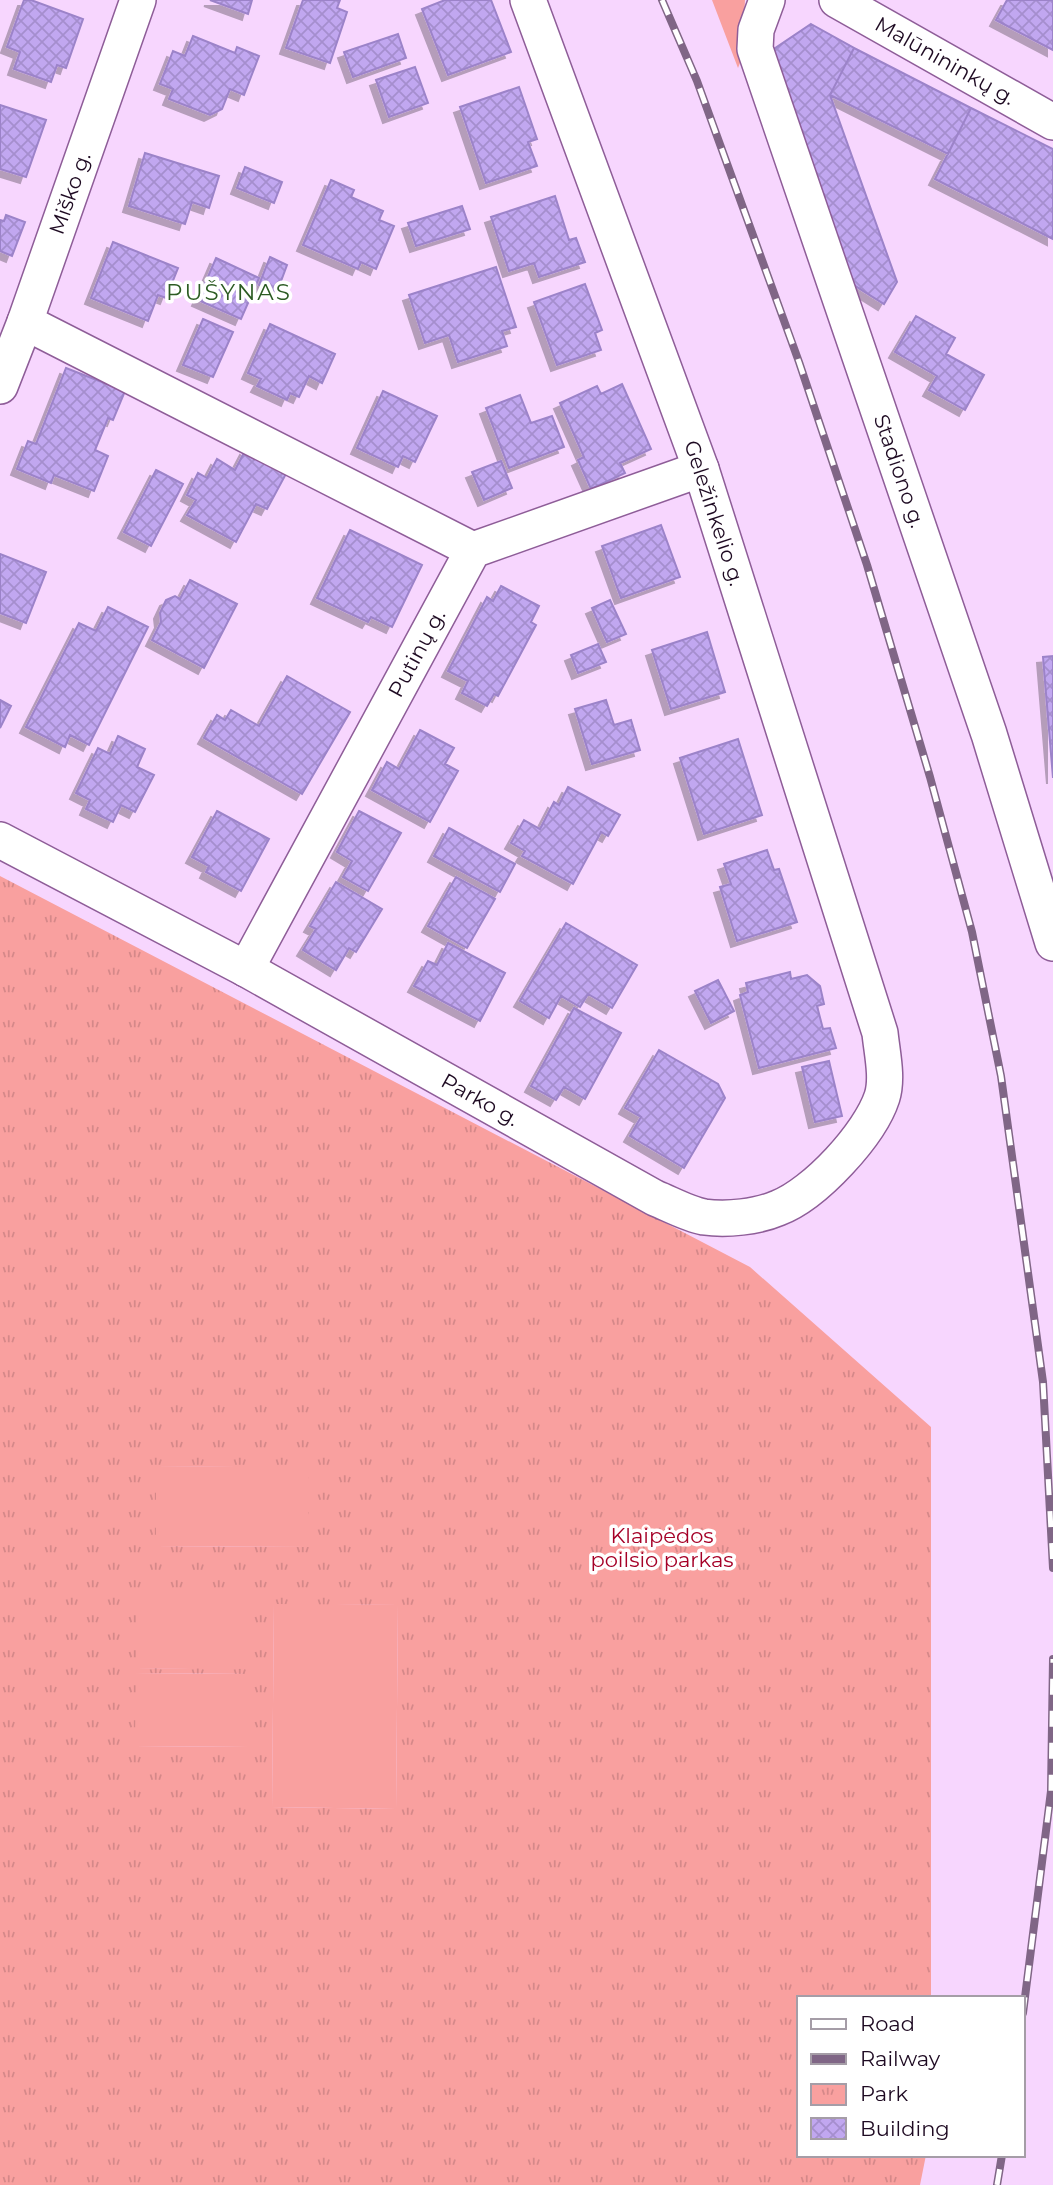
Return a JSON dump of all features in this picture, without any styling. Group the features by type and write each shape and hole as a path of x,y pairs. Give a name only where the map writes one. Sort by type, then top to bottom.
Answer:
{"street":[{"name":"Miško g.","path":"0,386 138,0"},
{"name":"Geležinkelio g.","path":"528,0 701,469 880,1033"},
{"name":"Stadiono g.","path":"767,0 756,30 755,49 989,734 1053,943"},
{"name":"Malūnininkų g.","path":"837,0 1053,122"},
{"path":"25,322 473,550 701,469"},
{"name":"Putinų g.","path":"246,969 473,550"},
{"name":"Parko g.","path":"0,840 246,969 654,1198 704,1217 746,1216 780,1208 836,1166 865,1130 882,1096 884,1069 880,1033"}],"green space":[{"path":"712,0 745,0 742,58 738,68"},
{"name":"Klaipėdos poilsio parkas","path":"0,876 750,1267 931,1427 931,1996 797,1996 797,2157 926,2157 920,2185 0,2185","holes":["156,1466 309,1468 308,1547 156,1546","136,1596 248,1596 248,1669 136,1668","274,1604 398,1605 396,1809 272,1807","136,1673 248,1674 248,1747 135,1746"]},
{"path":"156,1466 309,1467 309,1547 155,1546"},
{"path":"136,1595 249,1596 248,1670 135,1668"},
{"path":"274,1603 398,1605 396,1809 272,1807"},
{"path":"135,1673 248,1674 248,1747 135,1746"}],"building":[{"path":"24,0 31,0 83,19 66,68 57,65 51,82 14,69 20,52 7,47"},
{"path":"210,0 252,0 248,14"},
{"path":"303,0 340,0 337,8 347,12 330,63 286,48"},
{"path":"445,0 491,0 511,52 448,75 422,9"},
{"path":"1007,0 1053,0 1053,50 996,20"},
{"path":"811,24 854,48 830,95 897,282 884,304 849,282 768,53"},
{"path":"398,34 406,58 353,77 344,52"},
{"path":"193,36 235,53 237,47 259,56 244,95 230,89 222,109 210,115 169,99 173,89 160,84 173,51 185,56"},
{"path":"854,48 971,108 948,154 830,95"},
{"path":"415,67 428,103 389,117 376,80"},
{"path":"519,87 537,139 528,142 537,166 486,183 460,107"},
{"path":"0,105 46,120 26,177 0,169"},
{"path":"971,108 1053,149 1053,239 935,179"},
{"path":"145,153 219,176 209,208 192,202 185,224 129,206"},
{"path":"245,167 282,182 274,203 237,188"},
{"path":"331,180 354,190 351,197 383,211 379,220 394,226 376,269 361,262 358,269 303,245"},
{"path":"555,196 569,240 576,238 585,262 539,277 534,263 509,271 491,217"},
{"path":"462,206 470,229 416,246 408,223"},
{"path":"6,215 25,222 12,256 0,251 0,220 4,221"},
{"path":"113,242 178,268 166,298 158,295 148,321 91,298"},
{"path":"270,257 287,265 277,292 259,285"},
{"path":"216,258 259,278 241,319 198,300"},
{"path":"496,267 516,327 502,331 507,346 458,362 449,335 425,343 409,295"},
{"path":"585,284 602,330 595,333 601,350 557,365 534,302"},
{"path":"916,316 955,338 946,354 984,375 965,410 929,390 937,376 895,352"},
{"path":"203,319 233,332 213,377 183,365"},
{"path":"270,324 335,354 322,383 309,376 299,397 290,393 287,400 257,386 261,379 248,373"},
{"path":"66,368 125,391 113,420 108,418 95,450 108,456 94,491 54,475 51,483 17,469 28,441 36,444"},
{"path":"622,384 651,449 620,463 625,473 591,489 578,460 584,457 560,403 597,386 601,394"},
{"path":"383,391 437,416 415,462 403,456 398,467 357,448"},
{"path":"520,395 531,423 552,416 564,447 509,468 486,408"},
{"path":"246,449 287,472 267,509 256,504 236,542 187,515 196,500 187,495 198,473 207,478 217,459 235,470"},
{"path":"501,461 512,488 484,500 472,472"},
{"path":"156,470 183,484 151,546 124,532"},
{"path":"661,525 680,577 621,598 602,546"},
{"path":"350,530 422,565 392,627 371,617 368,622 317,598"},
{"path":"0,554 46,572 26,623 0,613"},
{"path":"190,580 237,604 204,668 152,640 161,622 160,613 166,600 175,596 180,599"},
{"path":"501,586 539,606 531,622 536,625 498,696 494,694 487,706 462,693 468,681 448,671 487,597 493,601"},
{"path":"610,600 626,634 607,642 592,608"},
{"path":"108,607 148,627 89,745 70,735 65,747 26,727 79,623 96,631"},
{"path":"707,632 725,692 671,709 652,650"},
{"path":"598,644 606,662 578,673 571,655"},
{"path":"1053,656 1053,778 1043,657"},
{"path":"287,676 350,712 302,794 204,738 217,715 225,720 231,710 259,726"},
{"path":"0,700 11,706 0,728"},
{"path":"606,700 614,725 631,720 640,750 592,764 575,709"},
{"path":"420,730 454,748 445,764 458,771 430,822 372,790 387,762 399,769"},
{"path":"118,736 145,749 137,767 154,775 135,812 121,805 113,822 86,809 90,800 76,793 98,748 110,754"},
{"path":"738,739 762,815 704,834 680,758"},
{"path":"568,787 620,815 608,836 601,832 573,884 522,856 525,851 511,843 524,820 540,829 554,802 559,805"},
{"path":"217,811 269,839 241,891 206,872 209,866 192,857"},
{"path":"359,811 401,833 368,891 343,877 352,861 337,852"},
{"path":"449,828 515,864 500,892 434,856"},
{"path":"767,850 774,870 779,869 797,922 737,941 720,887 731,884 724,864"},
{"path":"456,877 495,899 467,948 428,926"},
{"path":"336,882 382,909 356,952 349,948 336,970 303,950 316,929 310,926"},
{"path":"566,923 637,965 612,1008 588,994 580,1007 561,996 549,1018 520,1001"},
{"path":"448,943 505,973 480,1021 414,986 428,961 437,965"},
{"path":"790,972 791,979 807,975 820,986 824,1004 817,1006 823,1029 830,1028 836,1048 759,1068 740,995 748,992 746,983"},
{"path":"718,980 734,1011 711,1023 695,991"},
{"path":"574,1008 621,1033 585,1099 564,1087 556,1100 531,1086"},
{"path":"659,1050 718,1084 725,1098 684,1168 630,1136 641,1117 625,1108"},
{"path":"829,1061 842,1116 815,1122 802,1067"}],"railway":[{"path":"662,0 697,81 799,362 867,565 930,777 972,932 1001,1076 1043,1382 1053,1568"},
{"path":"1025,1997 1051,1791 1053,1659"},
{"path":"997,2185 1002,2157"}],"district":[{"name":"PUŠYNAS","path":"229,292"}]}
